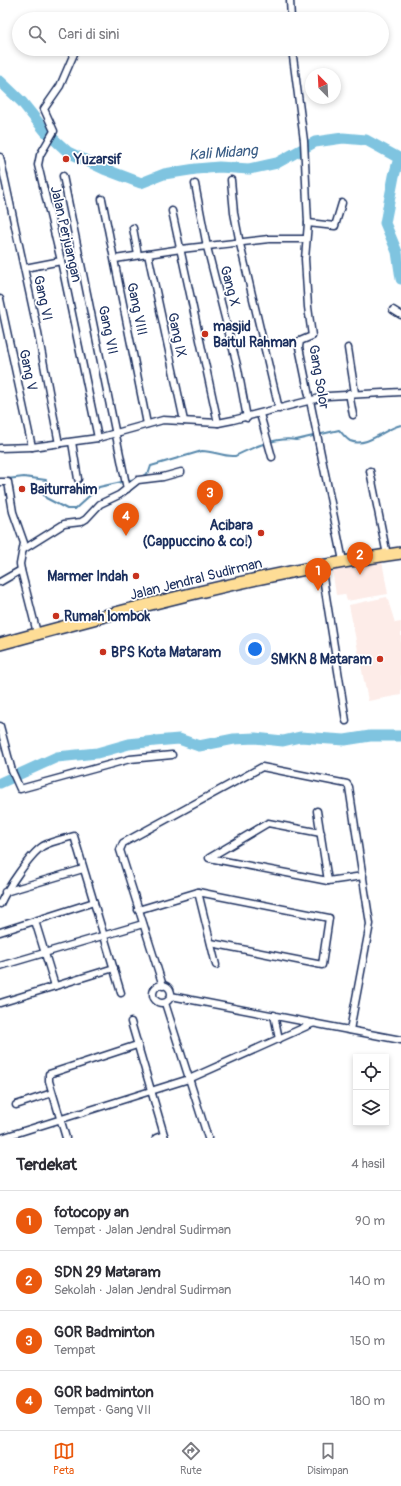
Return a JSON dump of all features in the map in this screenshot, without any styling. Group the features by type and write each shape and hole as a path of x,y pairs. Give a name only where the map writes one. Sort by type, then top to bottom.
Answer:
{"highway":[{"name":"Jalan Jendral Sudirman","path":"0,644 37,633 266,577 343,561 401,553"}],"street":[{"path":"290,0 291,12"},
{"name":"Jalan Perjuangan","path":"73,56 60,86 44,109 54,131 40,155 38,165 61,261 98,438"},
{"name":"Gang Solor","path":"293,56 304,142 308,223 305,259 306,287 312,336 300,341 299,345 343,561"},
{"name":"Gang VI","path":"0,157 25,268 59,444"},
{"name":"Gang VII","path":"63,176 127,485"},
{"path":"231,180 234,213 240,244 279,409"},
{"name":"Gang X","path":"195,184 207,247 238,369 247,418"},
{"name":"Gang VIII","path":"102,199 147,424"},
{"path":"308,223 335,226 342,203"},
{"path":"172,211 218,423"},
{"path":"133,228 138,255"},
{"path":"115,259 181,249 240,244 284,238 306,239"},
{"name":"Gang IX","path":"148,254 184,421"},
{"path":"25,268 61,261"},
{"name":"Gang V","path":"0,299 32,447"},
{"path":"393,310 401,315"},
{"path":"348,348 353,415"},
{"path":"0,448 32,447 98,438 169,419 218,423 247,418 328,396 352,393 401,392"},
{"path":"260,414 272,458"},
{"path":"72,442 78,479"},
{"path":"370,471 387,555"},
{"path":"24,549 64,524 81,522 86,519 100,504 127,485 138,480 163,477 181,472"},
{"path":"0,482 8,482 13,512 24,543 21,570 37,633"},
{"path":"321,565 346,721"},
{"path":"0,582 21,570"},
{"path":"0,726 1,735 12,771 20,789 130,759 172,755"},
{"path":"163,986 138,910 120,846 262,767 347,784 349,788 370,924 370,931 350,1030"},
{"path":"317,811 328,881"},
{"path":"321,833 268,824 209,858 328,881 363,876"},
{"path":"0,904 5,892 36,851 47,844 74,836 121,993"},
{"path":"5,892 83,869"},
{"path":"138,910 198,892 329,918 322,965 211,944"},
{"path":"198,892 216,965"},
{"path":"0,932 94,902"},
{"path":"35,921 55,986"},
{"path":"0,966 143,924"},
{"path":"0,1004 114,968"},
{"path":"163,986 169,989 171,996 169,1000 164,1003 158,1002 153,996 156,988 163,986"},
{"path":"171,996 401,1040"},
{"path":"164,1003 208,1138"},
{"path":"274,1016 278,1039"},
{"path":"131,1022 165,1137 156,1138"},
{"path":"1,1138 189,1079 314,1023"},
{"path":"66,1138 48,1077 51,1072 137,1045"},
{"path":"16,1105 52,1093"}],"shaded area":[{"path":"382,561 388,594 347,601 345,594 336,595 332,569"},
{"name":"SMKN 8 Mataram","path":"387,597 395,623 401,622 401,695 368,701 349,605"}],"waterway":[{"name":"Kali Midang","path":"0,81 22,102 46,132 68,152 104,169 141,183 164,174 196,169 219,167 249,169 277,163 315,142 343,138 366,140 399,158 385,223 397,252 401,279"},
{"path":"141,477 149,472 151,466 202,451 226,456 235,456 257,446 273,441 289,439 296,440 339,430 350,441 363,442 401,425"},
{"path":"7,479 24,477 46,480 46,489 42,493 46,498 67,509 75,509 99,487 135,479"},
{"path":"0,783 57,757 97,753 129,744 179,739 199,746 234,739 255,738 283,741 300,737 345,740 370,736 401,736"}],"place":[{"name":"Yuzarsif","path":"66,159"},
{"name":"masjid Baitul Rahman","path":"205,334"},
{"name":"Baiturrahim","path":"22,489"},
{"name":"GOR Badminton","path":"210,513"},
{"name":"Acibara (Cappuccino & co!)","path":"261,533"},
{"name":"GOR badminton","path":"126,536"},
{"name":"SDN 29 Mataram","path":"360,575"},
{"name":"Marmer Indah","path":"136,576"},
{"name":"fotocopy an","path":"318,591"},
{"name":"Rumah lombok","path":"56,616"},
{"name":"BPS Kota Mataram","path":"103,652"},
{"name":"SMKN 8 Mataram","path":"380,659"}]}
